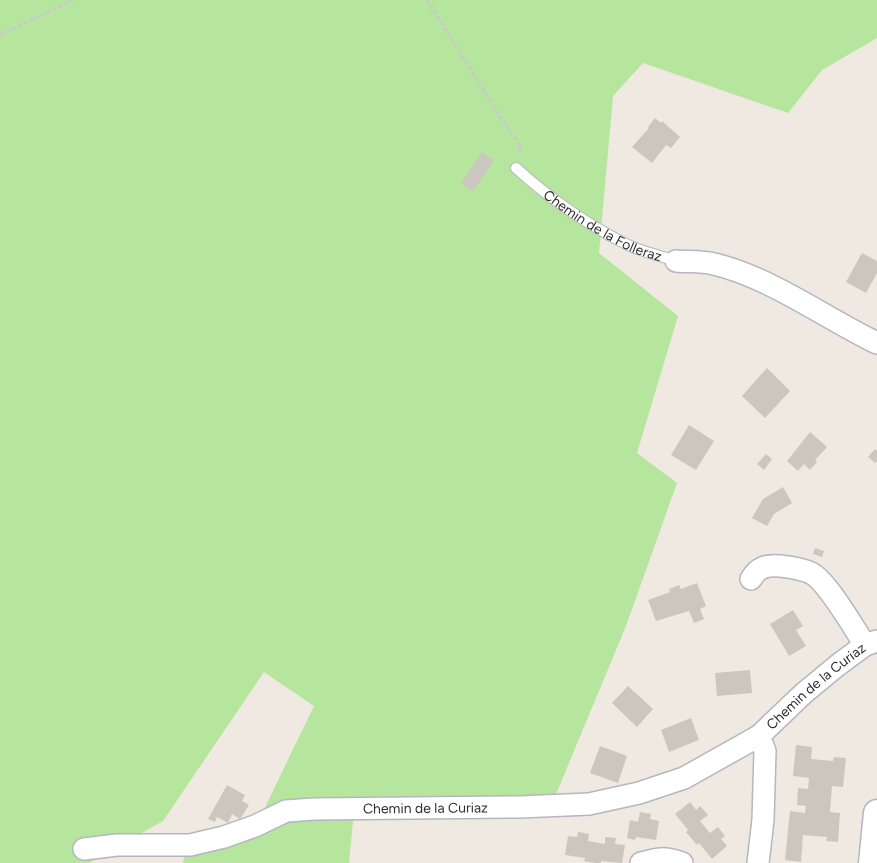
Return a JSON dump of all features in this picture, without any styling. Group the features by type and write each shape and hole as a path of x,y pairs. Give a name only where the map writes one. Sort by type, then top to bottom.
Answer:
{"street":[{"name":"Chemin de la Folleraz","path":"676,261 713,263 734,270 774,288 877,343"},
{"path":"751,579 756,570 768,565 788,567 812,573 826,587 871,643"},
{"name":"Chemin de la Curiaz","path":"84,849 117,845 190,845 224,837 256,826 286,811 588,804 639,793 684,778 759,736 804,693 871,643"},
{"name":"Chemin de la Curiaz","path":"758,863 763,820 765,751 759,736"},
{"path":"872,863 877,813"},
{"path":"641,863 659,858 682,863"}],"lane":[{"name":"Chemin de la Folleraz","path":"516,168 541,191 629,246 676,261"}],"path":[{"path":"0,35 73,0"},
{"path":"427,0 520,146 516,168"}],"green space":[{"path":"0,0 877,0 877,38 822,70 788,113 643,63 613,96 599,253 678,316 637,453 677,483 626,626 549,811 354,811 349,863 183,863 185,853 253,832 314,706 264,672 163,821 89,863 0,863"}],"building":[{"path":"655,118 661,123 662,121 680,137 671,148 666,145 652,163 632,147 649,128"},
{"path":"482,152 494,160 473,191 461,183"},
{"path":"862,253 877,261 877,273 866,293 846,282"},
{"path":"767,368 790,391 765,418 742,396"},
{"path":"689,425 714,441 696,470 671,455"},
{"path":"810,432 827,447 815,460 817,462 810,470 804,464 798,471 787,461"},
{"path":"875,449 877,451 877,461 875,463 868,457"},
{"path":"766,454 772,459 764,470 757,464"},
{"path":"783,487 792,503 774,514 767,526 752,518 763,499"},
{"path":"815,548 824,551 822,557 813,554"},
{"path":"697,583 706,606 700,609 704,619 694,623 689,611 656,621 648,600 670,592 669,589 679,585 681,589"},
{"path":"793,610 803,626 796,630 806,646 789,656 770,624"},
{"path":"750,670 752,693 717,696 715,673"},
{"path":"628,686 653,709 637,727 612,703"},
{"path":"691,718 699,740 669,752 661,730"},
{"path":"796,745 812,747 811,759 833,761 834,757 846,758 843,787 832,786 830,812 840,813 838,842 826,841 827,837 803,835 801,862 785,860 790,811 805,813 806,806 797,805 798,788 808,789 809,778 793,776"},
{"path":"600,746 627,756 618,783 590,773"},
{"path":"227,785 245,795 242,801 249,805 240,819 232,814 228,823 217,817 215,822 208,819"},
{"path":"690,802 696,810 700,806 708,815 700,821 710,833 718,827 725,836 721,839 727,846 712,859 699,843 697,845 686,832 688,830 675,814"},
{"path":"640,812 651,814 650,819 659,821 656,840 636,837 635,840 627,838 630,820 638,822"},
{"path":"578,832 589,834 588,841 605,844 605,837 616,838 615,844 625,845 622,863 601,861 601,863 595,863 584,861 585,858 565,855 568,836 577,837"}]}
